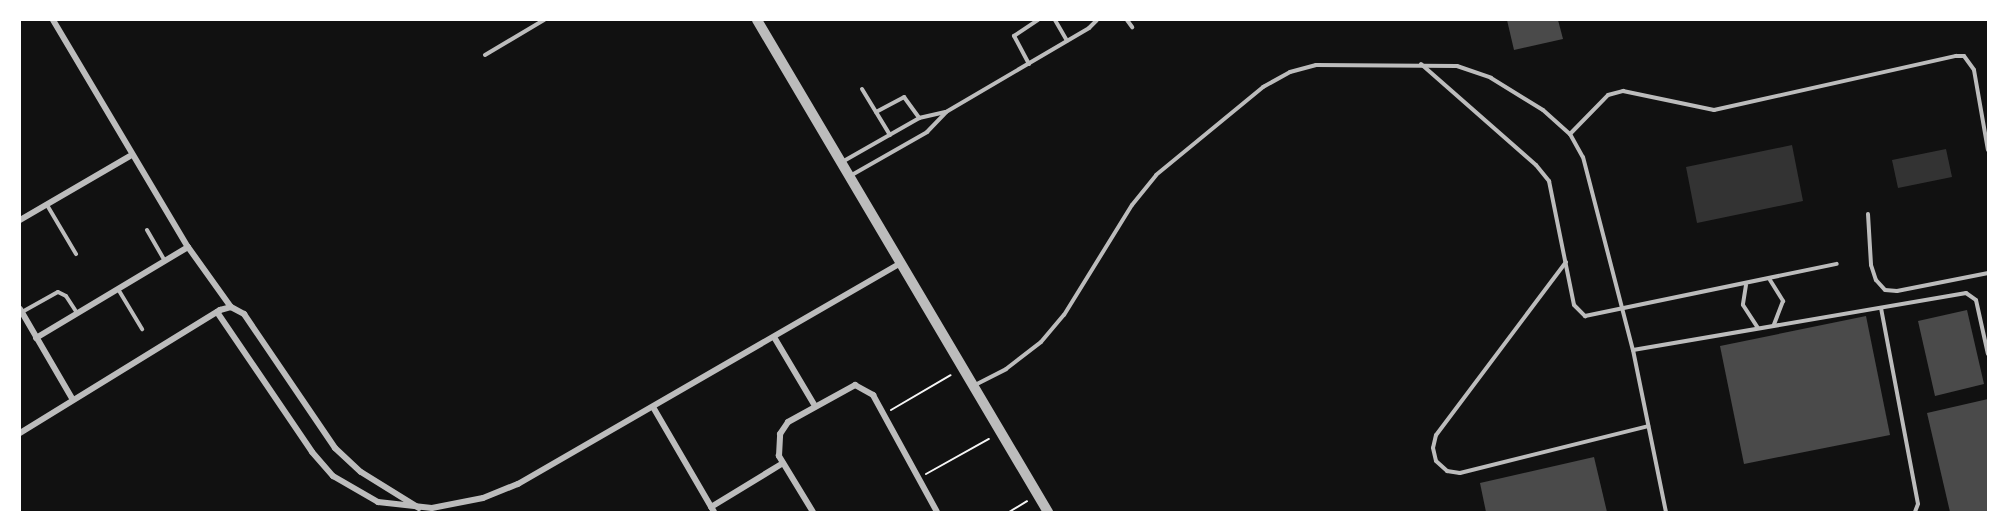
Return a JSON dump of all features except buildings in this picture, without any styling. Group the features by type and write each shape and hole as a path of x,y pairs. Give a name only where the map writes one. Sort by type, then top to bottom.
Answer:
{"street":[{"path":"53,20 130,156 188,247 231,307 244,314 341,455 361,472 419,509"},
{"path":"757,20 1048,513"},
{"path":"20,220 130,156"},
{"path":"36,338 188,247"},
{"path":"217,312 325,468 368,498 419,509 464,503 507,489 901,263"},
{"path":"20,434 217,312 231,307"},
{"path":"20,311 73,400"},
{"path":"774,337 815,406"},
{"path":"813,513 777,449 783,427 849,386 860,385 870,390 937,513"},
{"path":"653,407 713,510 783,463"}],"lane":[{"path":"485,55 544,20"},
{"path":"1029,64 1014,36 1038,20"},
{"path":"1055,20 1067,41"},
{"path":"849,177 927,132 946,112 1067,41 1097,20"},
{"path":"1127,20 1132,27"},
{"path":"1570,134 1608,95 1623,91 1714,110 1956,56 1965,56 1974,70 1989,150"},
{"path":"974,385 1006,369 1041,342 1064,315 1132,205 1156,175 1263,87 1290,72 1316,64 1457,66 1491,78 1543,110 1570,134 1583,157 1633,350 1666,513"},
{"path":"1421,64 1543,172 1553,192 1574,305 1581,314 1595,317 1837,264"},
{"path":"862,88 890,135"},
{"path":"876,112 904,97 919,118"},
{"path":"841,162 919,118 946,112"},
{"path":"47,204 76,254"},
{"path":"1868,214 1872,265 1876,280 1885,290 1897,291 1989,273"},
{"path":"147,230 165,261"},
{"path":"1566,262 1436,435 1433,448 1436,461 1447,471 1460,474 1648,426"},
{"path":"1769,279 1778,289 1783,301 1773,326"},
{"path":"1746,284 1743,305 1759,328"},
{"path":"118,289 142,330"},
{"path":"20,311 58,292 66,296 77,314"},
{"path":"1633,350 1970,294 1978,305 1989,354"},
{"path":"1881,308 1917,504 1915,513"}],"path":[{"path":"884,415 963,368"},
{"path":"919,479 1000,432"},
{"path":"1009,513 1037,495"}],"shaded area":[{"path":"1792,145 1803,201 1697,223 1686,167"},
{"path":"1946,149 1952,177 1898,188 1892,160"}]}
